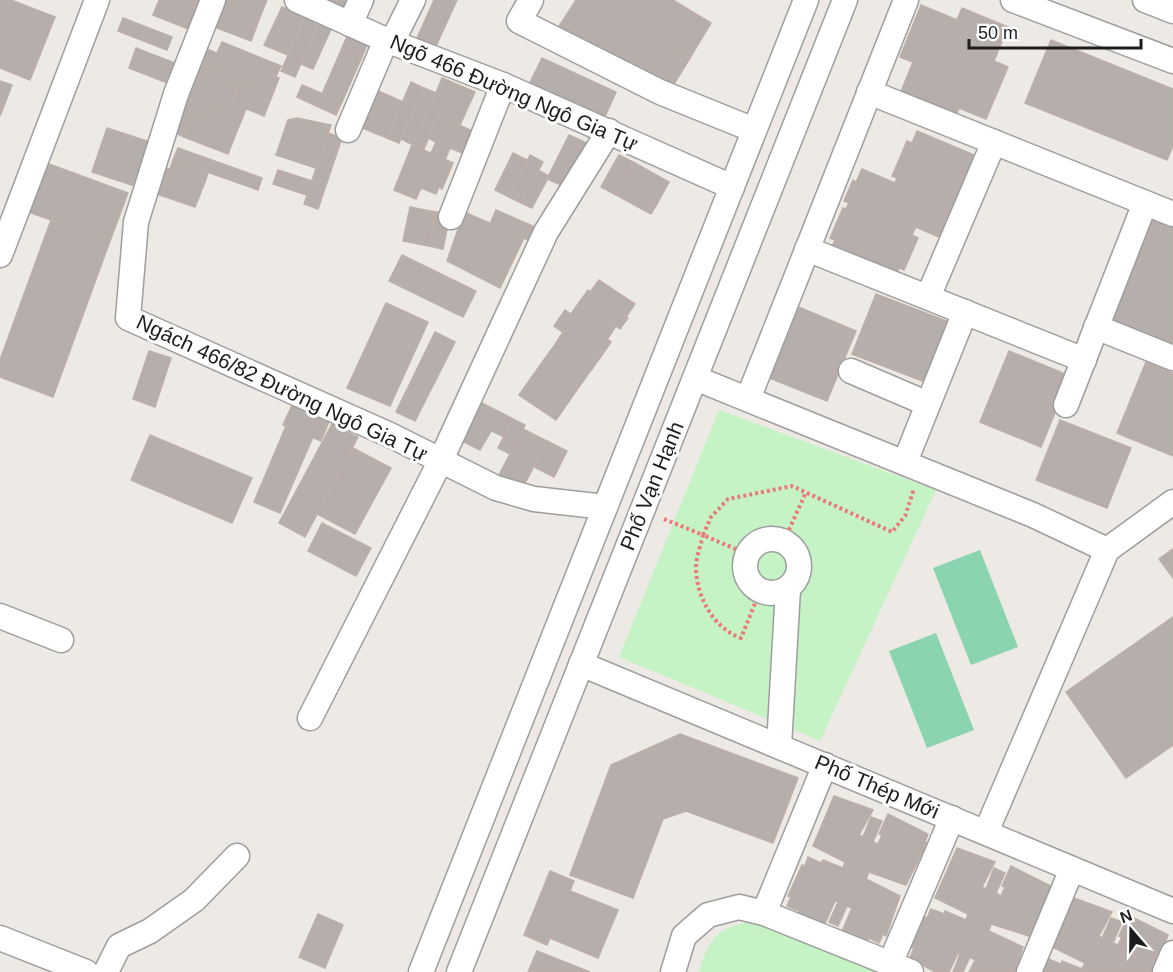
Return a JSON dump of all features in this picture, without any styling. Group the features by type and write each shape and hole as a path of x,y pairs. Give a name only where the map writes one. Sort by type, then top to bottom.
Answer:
{"street":[{"path":"0,255 97,0"},
{"name":"Ngách 466/82 Đường Ngô Gia Tự","path":"213,0 176,94 136,222 128,318 390,435 441,462"},
{"path":"350,24 361,0"},
{"path":"348,130 389,41 412,0"},
{"path":"531,0 519,21 660,92 754,130"},
{"name":"Phố Vạn Hạnh","path":"421,972 806,0"},
{"name":"Phố Vạn Hạnh","path":"459,972 845,0"},
{"path":"748,399 906,0"},
{"path":"1013,0 1173,61"},
{"path":"1148,1 1173,11"},
{"name":"Ngõ 466 Đường Ngô Gia Tự","path":"308,2 350,24 503,85 732,187"},
{"path":"451,217 503,85"},
{"path":"869,92 1165,206 1096,327 1066,405"},
{"path":"310,718 441,462 546,232 609,131"},
{"path":"928,297 994,142"},
{"path":"807,249 1084,360"},
{"path":"913,465 928,404 965,312"},
{"path":"1096,327 1173,357"},
{"path":"851,371 928,404"},
{"path":"694,378 913,465 1033,515 1107,550"},
{"path":"441,462 496,488 534,499 605,507"},
{"path":"986,832 1107,550 1173,502"},
{"path":"770,539 784,541 795,550 800,564 798,578 788,589 775,594 760,591 750,582 744,569 747,554 756,543 770,539"},
{"path":"779,746 788,589"},
{"path":"0,616 61,640"},
{"name":"Phố Thép Mới","path":"581,664 1173,911"},
{"path":"764,913 825,765"},
{"path":"673,972 684,936 708,915 740,907 764,913 901,968 952,818"},
{"path":"106,972 120,946 150,931 194,900 237,856"},
{"path":"1029,972 1072,869"},
{"path":"0,938 86,972"},
{"path":"1165,972 1173,953"}],"path":[{"path":"760,591 741,638 732,635 706,610 696,567 703,535 711,518 728,499 792,486 892,532 905,516 913,465"},
{"path":"784,541 806,492"},
{"path":"642,510 747,554"}],"green space":[{"path":"719,410 936,490 820,741 619,657"},
{"path":"980,550 1018,647 971,665 933,568"},
{"path":"936,633 974,730 927,748 889,651"},
{"path":"761,921 886,972 699,972 708,948 720,933 737,925"}],"building":[{"path":"0,0 11,0 55,17 30,80 0,68"},
{"path":"159,0 176,0 204,11 196,32 153,15"},
{"path":"176,0 209,0 204,11"},
{"path":"215,0 267,0 260,17"},
{"path":"331,0 355,0 349,12 329,3"},
{"path":"434,0 457,0 436,46 417,38"},
{"path":"576,0 594,0 690,58 668,94 558,28"},
{"path":"594,0 673,0 711,23 690,58"},
{"path":"221,3 260,17 256,28 217,13"},
{"path":"921,5 957,20 962,8 1008,27 994,61 1008,67 986,119 959,108 954,122 898,99 913,62 900,57"},
{"path":"282,7 305,17 288,55 264,45"},
{"path":"217,13 256,28 251,41 212,26"},
{"path":"305,17 319,23 295,77 281,71"},
{"path":"123,18 172,37 167,50 118,31"},
{"path":"319,23 331,29 313,69 301,64"},
{"path":"348,34 368,43 362,57 342,48"},
{"path":"1051,40 1173,89 1173,146 1167,160 1025,103"},
{"path":"222,42 281,66 276,76 217,53"},
{"path":"136,48 182,66 175,86 129,68"},
{"path":"204,48 279,78 274,91 199,62"},
{"path":"342,48 362,57 342,102 322,94"},
{"path":"542,58 616,92 603,121 528,87"},
{"path":"193,60 242,79 238,89 189,70"},
{"path":"189,70 238,89 232,103 183,84"},
{"path":"442,78 475,92 460,125 438,116 441,109 431,105"},
{"path":"242,79 274,91 270,101 238,89"},
{"path":"0,81 12,85 0,116"},
{"path":"411,82 424,88 399,143 387,138"},
{"path":"183,84 246,109 242,119 179,94"},
{"path":"302,85 342,102 336,115 297,97"},
{"path":"424,88 436,93 413,145 401,139"},
{"path":"238,89 270,101 264,116 232,103"},
{"path":"376,90 403,102 387,138 360,127"},
{"path":"179,94 242,119 237,131 174,106"},
{"path":"431,105 441,109 424,149 413,145"},
{"path":"174,106 193,114 184,137 166,129"},
{"path":"193,114 237,131 228,154 184,137"},
{"path":"438,116 477,133 467,155 450,148 445,160 431,153 436,142 428,138"},
{"path":"297,118 331,125 316,168 276,155 288,120"},
{"path":"107,128 153,143 138,187 92,172"},
{"path":"917,131 981,158 948,241 916,227 912,235 918,238 904,270 899,268 894,280 829,253 835,240 830,238 843,208 846,209 849,203 844,201 853,180 856,182 862,169 895,183 897,178 892,176 907,141 912,143"},
{"path":"328,133 342,138 318,209 304,204"},
{"path":"569,135 587,143 565,187 547,179"},
{"path":"412,145 453,163 442,189 439,187 436,194 421,188 416,199 394,190"},
{"path":"178,148 262,178 258,190 173,160"},
{"path":"513,153 527,160 509,197 495,190"},
{"path":"530,155 543,162 521,203 509,197"},
{"path":"619,155 633,162 627,174 612,167"},
{"path":"38,160 128,193 110,241 20,209"},
{"path":"173,160 208,173 205,182 170,169"},
{"path":"633,162 669,182 657,204 621,185"},
{"path":"161,166 205,182 195,207 151,192"},
{"path":"612,167 627,174 616,195 601,187"},
{"path":"278,170 312,181 307,195 273,184"},
{"path":"538,170 549,176 532,208 521,203"},
{"path":"621,185 657,204 651,214 616,195"},
{"path":"410,207 436,212 429,246 403,241"},
{"path":"496,210 537,228 531,241 490,224"},
{"path":"436,212 450,214 443,249 429,246"},
{"path":"464,212 524,238 500,288 447,261"},
{"path":"1148,214 1173,223 1173,340 1169,349 1104,323"},
{"path":"51,220 110,241 53,397 0,377 0,360"},
{"path":"402,255 476,291 463,317 389,281"},
{"path":"599,280 635,304 626,317 590,292"},
{"path":"588,290 628,318 620,329 580,301"},
{"path":"876,294 949,322 925,382 852,354"},
{"path":"580,301 616,326 607,340 571,314"},
{"path":"386,303 428,322 390,406 347,388"},
{"path":"796,306 856,331 827,401 767,377"},
{"path":"565,310 611,342 600,358 554,326"},
{"path":"435,332 455,342 415,421 396,412"},
{"path":"563,332 600,358 592,369 556,343"},
{"path":"556,343 592,369 579,387 543,361"},
{"path":"149,351 171,358 155,407 133,399"},
{"path":"1009,351 1070,376 1041,447 980,422"},
{"path":"543,361 579,387 556,420 519,395"},
{"path":"1146,362 1173,373 1173,456 1117,433"},
{"path":"476,400 513,419 504,437 466,418"},
{"path":"293,403 330,419 321,441 283,425"},
{"path":"466,418 491,431 480,450 456,438"},
{"path":"513,419 525,425 510,454 498,448"},
{"path":"1060,420 1131,448 1107,508 1036,480"},
{"path":"332,424 358,437 305,537 279,523"},
{"path":"286,426 313,437 280,513 254,502"},
{"path":"523,429 547,441 521,491 497,479"},
{"path":"150,435 252,478 232,523 131,480"},
{"path":"547,441 567,451 554,477 534,467"},
{"path":"353,448 391,468 355,534 317,514"},
{"path":"322,523 371,548 356,576 308,551"},
{"path":"1173,549 1173,578 1159,559"},
{"path":"1173,617 1173,745 1126,778 1066,692"},
{"path":"680,734 798,778 773,843 686,811 663,819 633,898 570,875 611,765"},
{"path":"834,796 873,810 859,835 863,837 871,817 882,821 873,842 878,844 882,835 879,834 888,814 928,834 925,842 927,843 906,885 869,872 866,879 900,896 886,936 883,934 879,943 869,938 867,942 842,931 852,908 847,906 838,926 829,922 838,902 835,901 824,926 798,914 799,911 787,906 791,897 788,896 808,857 821,863 823,860 843,868 845,862 813,846"},
{"path":"957,848 995,862 982,887 986,889 994,868 1005,873 996,893 1001,896 1005,887 1002,886 1011,866 1051,886 1036,927 1033,926 1029,936 991,924 989,931 1023,947 1015,972 969,972 975,960 970,957 963,972 953,972 960,954 958,953 949,972 935,972 910,958 914,948 911,947 924,916 927,918 931,909 944,914 945,911 966,920 968,914 935,898"},
{"path":"550,871 574,881 570,891 618,910 598,958 550,938 547,945 524,935"},
{"path":"1074,898 1112,912 1099,936 1102,938 1111,918 1122,922 1113,943 1118,945 1122,937 1119,936 1128,915 1168,935 1155,972 1039,972 1048,959 1061,964 1062,961 1082,969 1085,963 1052,947"},
{"path":"318,914 343,925 325,968 299,957"},
{"path":"537,951 590,972 528,972"}]}
